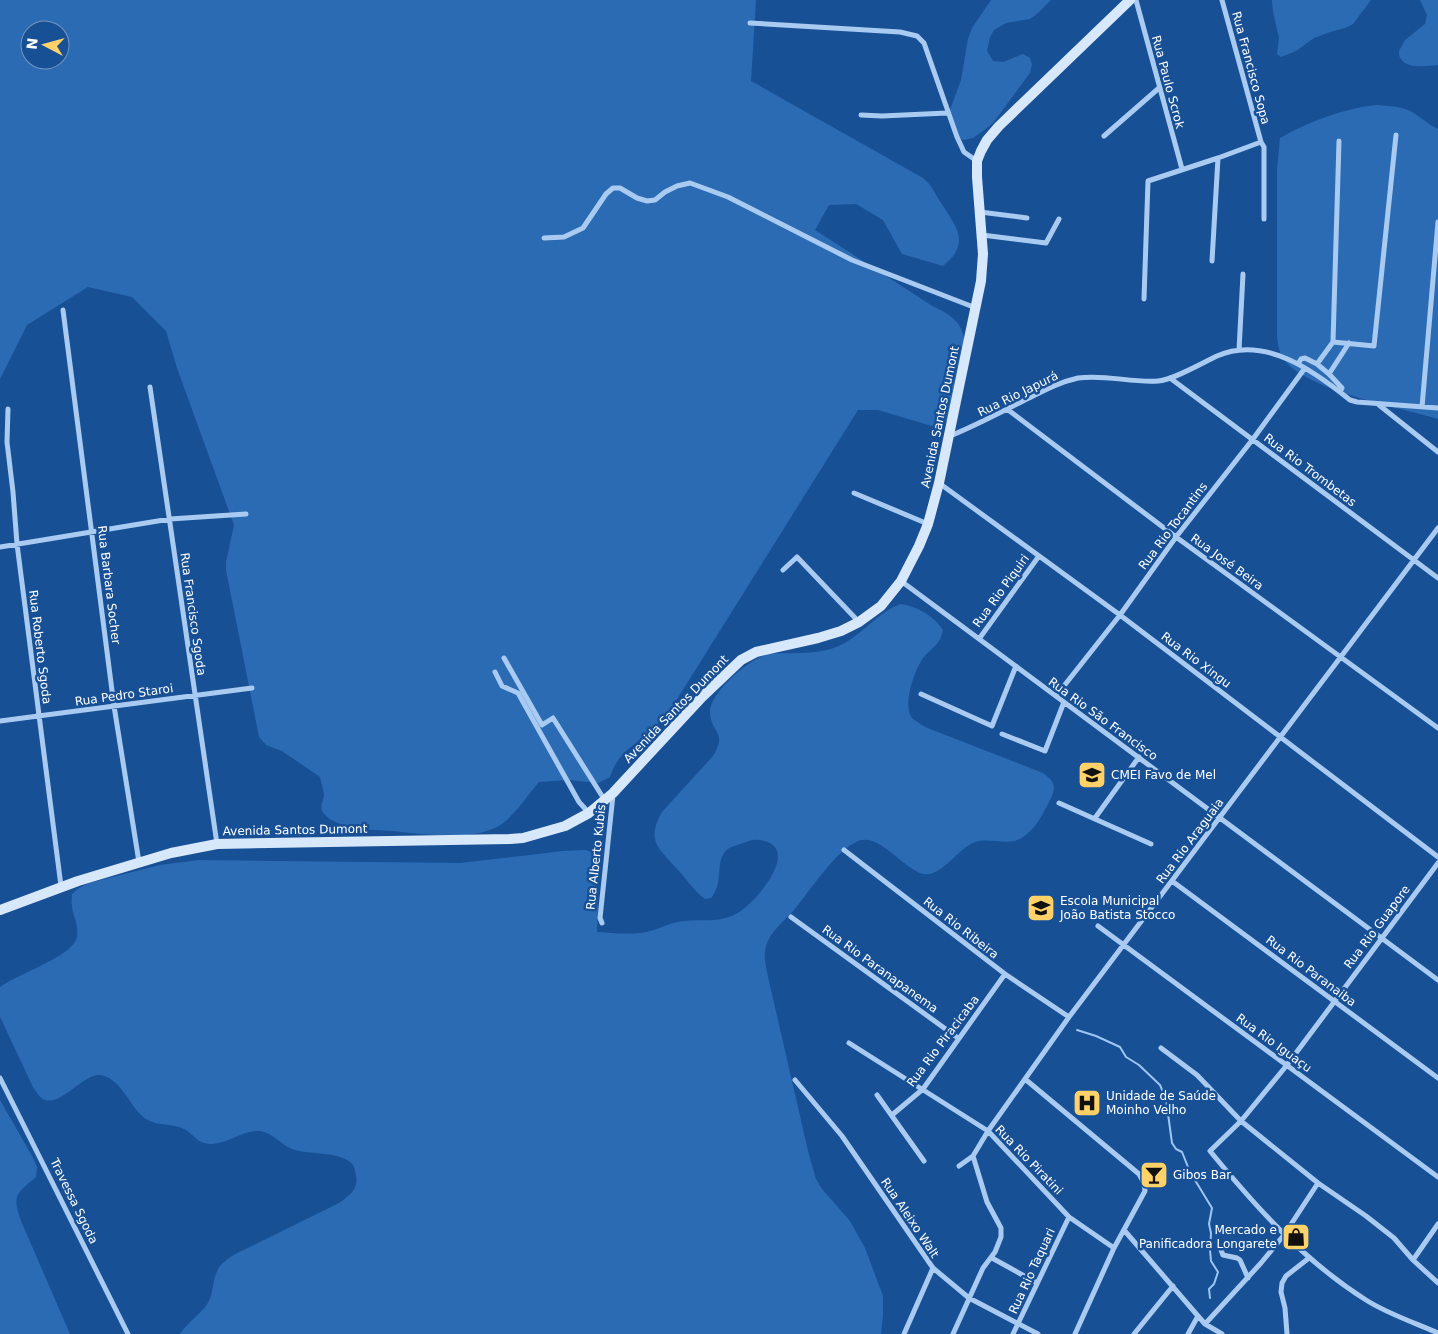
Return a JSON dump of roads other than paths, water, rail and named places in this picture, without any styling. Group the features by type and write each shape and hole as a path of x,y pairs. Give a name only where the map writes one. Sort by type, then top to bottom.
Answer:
{"street":[{"name":"Avenida Santos Dumont","path":"0,910 61,886 193,847 216,844 510,839 523,838 565,826 589,813 613,793 702,697 741,660 756,652 841,631 859,622 881,606 901,581 920,546 939,483 981,281 982,235 977,161 987,140 999,126 1130,0"},
{"name":"Rua Paulo Scrok","path":"1136,0 1182,169"},
{"name":"Rua Francisco Sopa","path":"1222,0 1260,142 1264,147 1264,219"},
{"path":"750,23 900,32 917,36 924,43 956,137 964,152 977,161"},
{"path":"1104,136 1159,88"},
{"path":"861,115 948,113"},
{"path":"1334,342 1374,346 1396,135"},
{"path":"1317,364 1334,342 1339,141"},
{"path":"1144,299 1148,181 1260,142"},
{"path":"1212,261 1218,158"},
{"path":"544,238 564,237 583,228 612,188 620,188 637,198 647,201 655,200 677,186 690,183 728,197 852,260 976,308"},
{"path":"979,212 1027,218"},
{"path":"982,235 1046,244 1060,219"},
{"path":"1422,407 1438,222"},
{"path":"1239,350 1243,274"},
{"name":"Rua Barbara Socher","path":"63,310 114,706 139,862"},
{"path":"1329,374 1349,344"},
{"name":"Rua Rio Japurá","path":"948,436 973,427 1059,384 1093,377 1158,381 1170,378 1224,353 1239,350 1270,352 1298,364 1357,402 1438,408"},
{"path":"1298,364 1301,359 1305,358 1317,364 1341,385 1340,392"},
{"name":"Rua Rio Tocantins","path":"1056,696 1120,615 1176,537 1253,439 1305,368"},
{"name":"Rua Rio Trombetas","path":"1170,378 1438,578"},
{"name":"Rua Francisco Sgoda","path":"150,387 216,844"},
{"path":"1378,405 1438,452"},
{"name":"Rua Roberto Sgoda","path":"8,409 7,442 14,492 17,544 61,886"},
{"name":"Rua José Beira","path":"1007,409 1176,537 1438,728"},
{"name":"Rua Rio Xingu","path":"939,483 1120,615 1438,857"},
{"path":"854,494 928,524"},
{"path":"0,547 170,519 246,514"},
{"name":"Rua Rio Araguaia","path":"959,1166 973,1156 988,1131 1069,1017 1438,528"},
{"name":"Rua Rio Piquiri","path":"978,639 1039,556"},
{"path":"783,570 797,557 859,622"},
{"name":"Rua Rio São Francisco","path":"901,581 1438,980"},
{"path":"504,658 542,725 553,718 594,786 604,799"},
{"path":"921,694 992,726 1016,666"},
{"path":"495,672 502,686 518,693 579,802 589,813"},
{"name":"Rua Pedro Staroi","path":"0,721 252,688"},
{"path":"1002,734 1045,751 1064,702"},
{"path":"1095,818 1139,757"},
{"name":"Rua Alberto Kubis","path":"602,923 600,918 613,793"},
{"path":"1059,804 1095,818 1151,844"},
{"name":"Rua Rio Ribeira","path":"844,850 1005,974 1069,1017"},
{"name":"Rua Rio Guapore","path":"1284,1234 1242,1190 1210,1151 1241,1121 1287,1065 1438,864"},
{"name":"Rua Rio Paranaiba","path":"1172,881 1438,1078"},
{"name":"Rua Rio Paranapanema","path":"791,917 958,1038"},
{"name":"Rua Rio Iguaçu","path":"1098,926 1438,1177"},
{"name":"Rua Rio Piracicaba","path":"892,1115 923,1089 1005,974"},
{"name":"Rua Rio Piratini","path":"849,1044 988,1131 1069,1217 1114,1248"},
{"path":"1162,1048 1197,1076 1241,1121 1318,1183 1394,1238 1412,1260 1438,1283"},
{"name":"Travessa Sgoda","path":"0,1078 128,1334"},
{"name":"Rua Aleixo Walt","path":"795,1080 842,1136 932,1268 969,1298 1038,1334"},
{"path":"1024,1080 1139,1174 1144,1183 1145,1191 1114,1248 1075,1334"},
{"path":"877,1095 924,1161"},
{"path":"953,1334 983,1268 992,1258 1000,1242 1001,1228 987,1202 973,1156"},
{"path":"1206,1324 1248,1278 1284,1234 1318,1183"},
{"name":"Rua Rio Taquari","path":"1013,1334 1069,1217"},
{"path":"1412,1260 1438,1224"},
{"path":"1124,1230 1198,1316 1206,1324 1222,1334"},
{"path":"1284,1234 1309,1258 1367,1301 1438,1333"},
{"path":"1218,1242 1223,1254 1240,1260 1248,1278"},
{"path":"992,1258 1037,1283"},
{"path":"1286,1334 1285,1308 1281,1292 1282,1283 1286,1276 1309,1258"},
{"path":"904,1334 932,1268"},
{"path":"1134,1334 1173,1286"},
{"path":"1188,1334 1198,1316"}],"waterway":[{"path":"1077,1030 1120,1047 1126,1057 1139,1065 1160,1085 1166,1099 1172,1143 1176,1149 1182,1152 1190,1172 1212,1208 1209,1224 1211,1233 1211,1261 1218,1272 1214,1284 1209,1289 1210,1298"}],"place":[{"name":"CMEI Favo de Mel","path":"1092,775"},
{"name":"Escola Municipal João Batista Stocco","path":"1041,908"},
{"name":"Unidade de Saúde Moinho Velho","path":"1087,1103"},
{"name":"Gibos Bar","path":"1154,1175"},
{"name":"Mercado e Panificadora Longarete","path":"1296,1237"}]}
